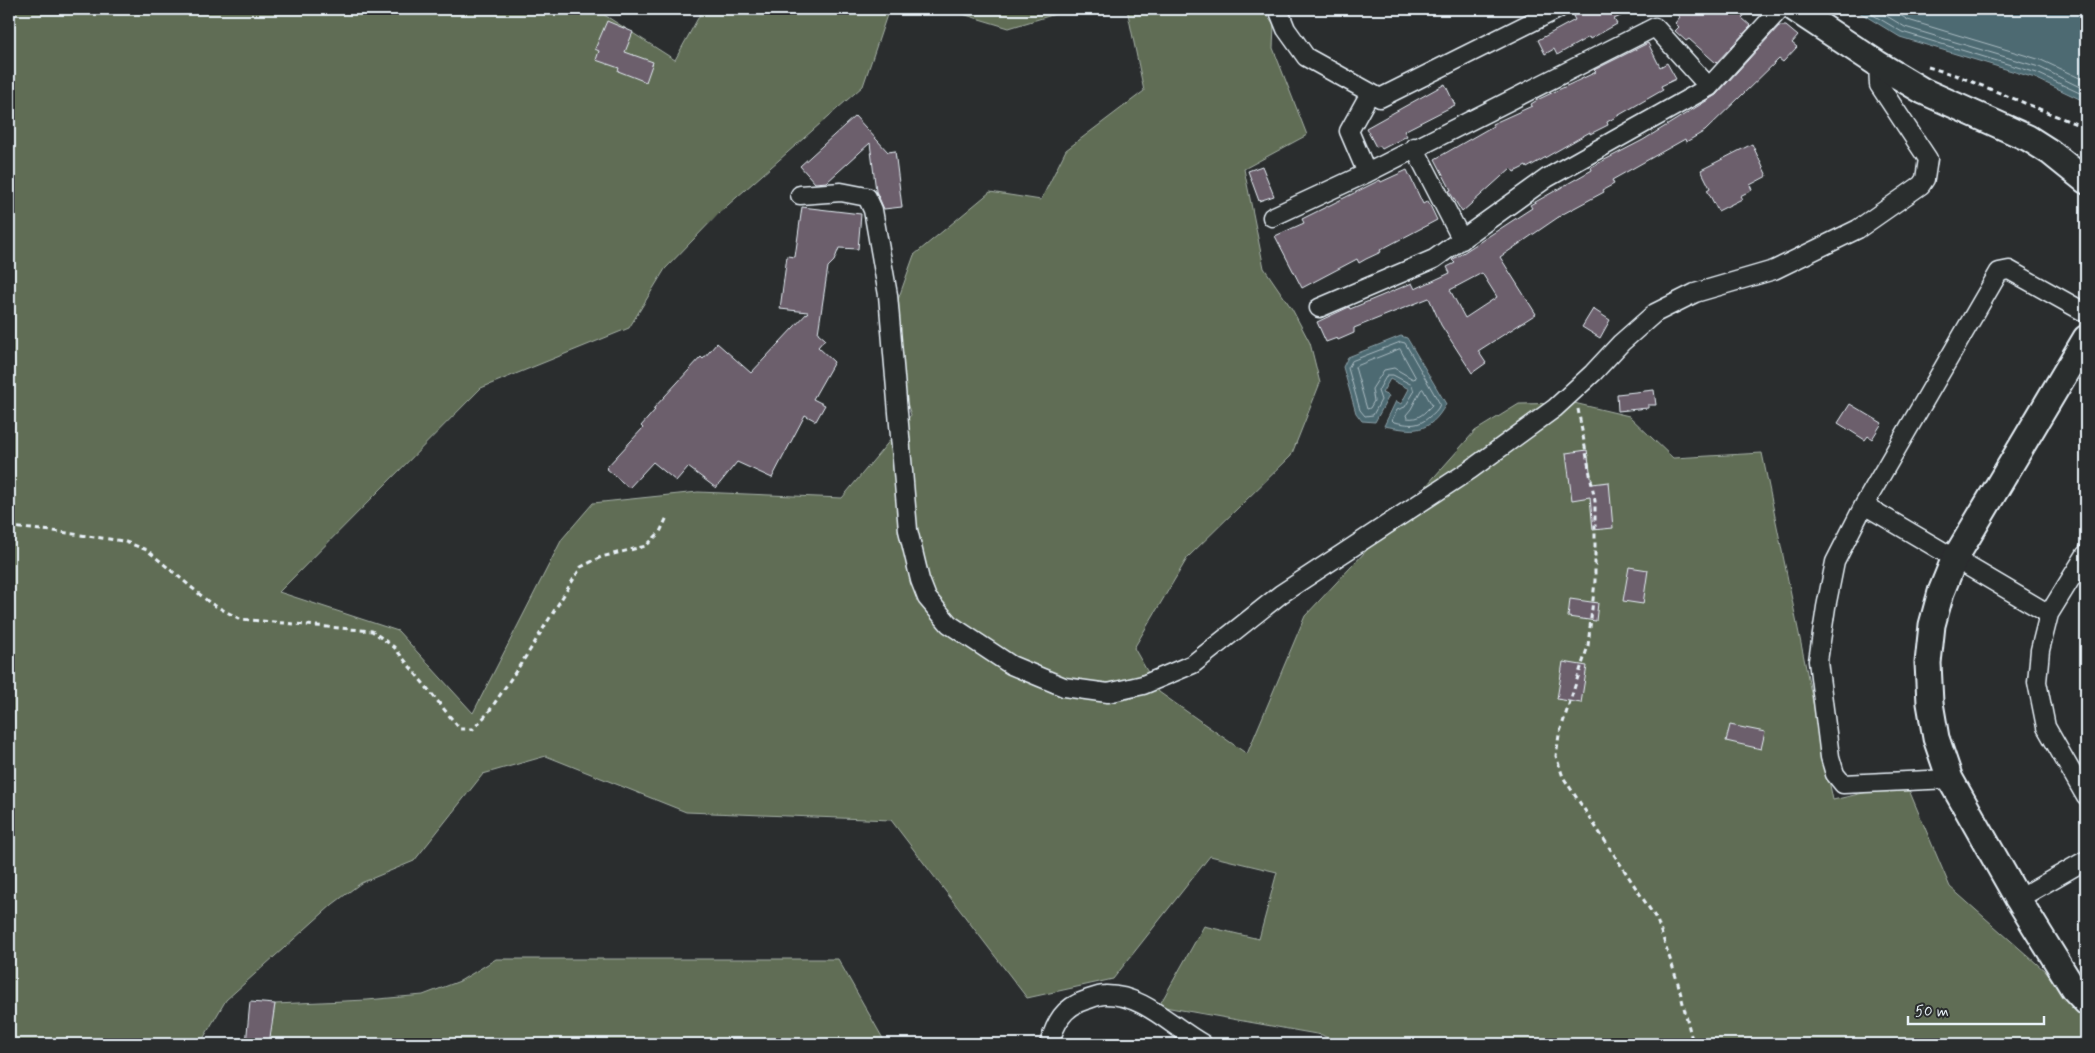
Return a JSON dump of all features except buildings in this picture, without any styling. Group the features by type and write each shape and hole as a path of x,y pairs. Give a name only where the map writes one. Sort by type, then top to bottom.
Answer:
{"street":[{"path":"1278,9 1286,30 1306,57 1380,98 1558,9"},
{"path":"1286,30 1293,9"},
{"path":"1319,308 1434,259 1547,178 1710,87 1780,9"},
{"path":"1795,9 1878,64 1923,91 2028,138 2050,152 2086,181"},
{"path":"1272,217 1367,173 1655,27 1710,87"},
{"path":"800,195 841,192 867,197 873,210 888,296 908,530 920,580 927,598 949,624 1011,665 1064,687 1108,694 1143,685 1193,664 1281,594 1470,470 1555,408 1655,313 1695,293 1782,266 1858,229 1921,185 1925,179 1928,159 1878,85 1878,64"},
{"path":"1367,173 1349,131 1370,94"},
{"path":"1414,148 1462,240"},
{"path":"1950,779 1843,784 1835,774 1830,757 1818,661 1835,562 1864,505 1999,272 2009,270 2086,314"},
{"path":"2086,338 1954,560 1941,592 1932,625 1928,663 1930,703 1936,738 1950,779 2018,899 2073,988 2086,1002"},
{"path":"1864,505 1954,560 2049,614"},
{"path":"2086,554 2049,614 2040,650 2037,682 2046,726 2086,797"},
{"path":"2018,899 2086,860"},
{"path":"1049,1044 1061,1014 1080,1002 1104,995 1134,1001 1170,1021 1203,1044"}],"path":[{"path":"1925,66 1958,76 2086,128"},
{"path":"1574,390 1595,501 1595,581 1588,646 1559,735 1556,756 1563,777 1657,920 1678,983 1693,1044"},
{"path":"9,527 53,530 123,541 147,550 210,603 240,619 372,631 394,647 460,729 473,729 488,713 581,568 601,557 646,546 660,532 667,517"}],"green space":[{"path":"9,9 595,9 675,60 703,9 889,9 863,86 720,212 665,269 629,328 481,388 279,592 398,631 473,713 562,539 593,503 698,492 842,498 911,415 885,336 914,255 990,192 1041,200 1066,150 1144,91 1127,9 1262,9 1274,24 1273,48 1307,135 1244,169 1264,268 1292,309 1310,343 1320,383 1291,456 1188,557 1134,648 1159,692 1247,754 1305,616 1411,503 1475,431 1519,404 1574,403 1629,416 1673,458 1762,453 1833,800 1906,783 1950,887 2045,971 2086,1021 2086,1044 1339,1044 1322,1035 1159,1006 1204,926 1259,939 1277,872 1210,856 1113,979 1027,998 891,820 686,812 546,756 483,774 414,861 361,883 333,904 226,1000 200,1044 9,1044"},
{"path":"946,9 1072,9 1009,28"},
{"path":"496,959 838,959 886,1044 269,1044 275,1004 367,1000 423,995 460,981"}],"water":[{"path":"1854,9 2086,9 2086,102 2035,78 1900,37"},
{"path":"1401,336 1407,338 1446,404 1433,421 1420,429 1384,426 1396,401 1401,404 1409,389 1390,379 1382,393 1389,396 1375,422 1362,421 1356,413 1343,367 1348,357"}]}
